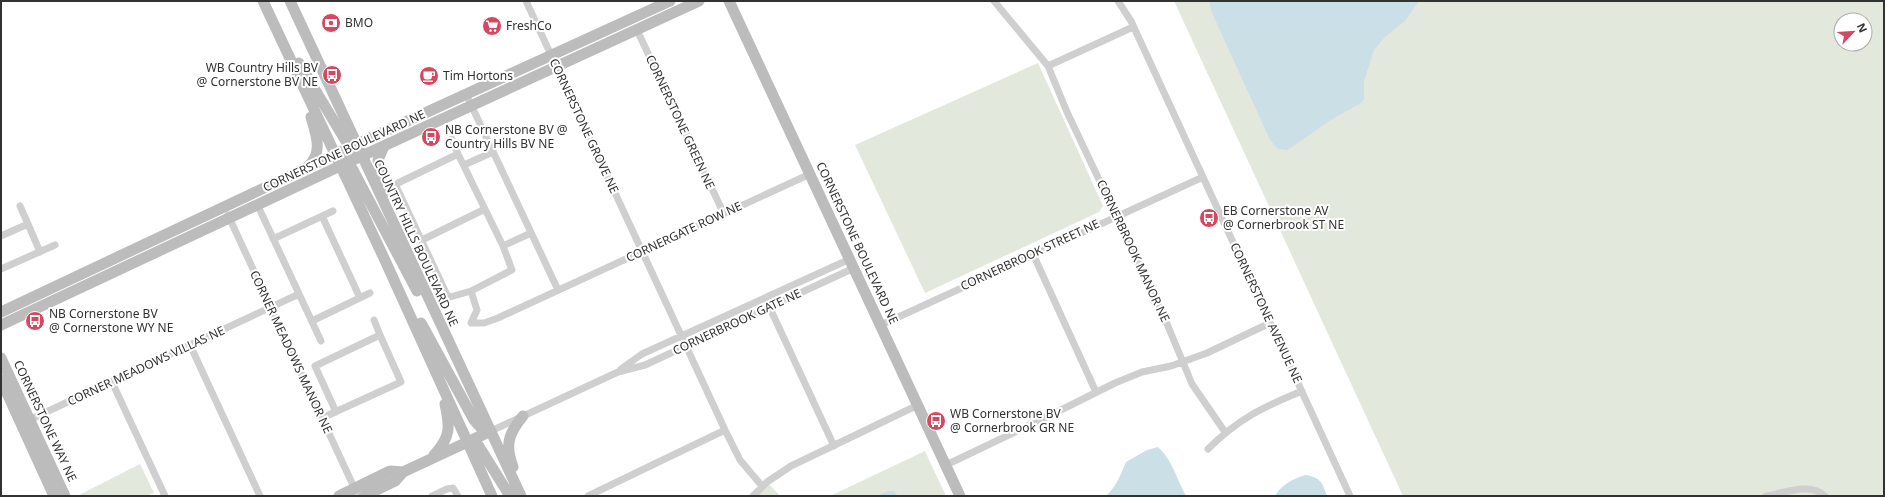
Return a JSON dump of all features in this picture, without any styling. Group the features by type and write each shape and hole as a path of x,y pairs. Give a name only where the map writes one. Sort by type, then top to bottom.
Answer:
{"street":[{"path":"283,1 308,40"},
{"path":"290,1 353,147 355,156 362,156"},
{"name":"CORNERSTONE GROVE NE","path":"526,1 724,430 740,460 762,486"},
{"name":"CORNERSTONE BOULEVARD NE","path":"1,312 466,94 670,1"},
{"name":"CORNERSTONE BOULEVARD NE","path":"1,325 258,206 344,164 699,1"},
{"name":"CORNERSTONE BOULEVARD NE","path":"729,1 960,496"},
{"name":"CORNERBROOK MANOR NE","path":"994,1 1048,66 1067,112 1165,319 1192,384 1225,432"},
{"name":"CORNERSTONE AVENUE NE","path":"1118,1 1133,27 1350,496"},
{"path":"263,2 353,147"},
{"path":"263,2 334,156 344,164 429,316 456,357"},
{"path":"1048,66 1133,27"},
{"name":"CORNERSTONE GREEN NE","path":"637,30 724,214"},
{"path":"301,171 311,164 317,150 316,136 304,89"},
{"path":"466,94 558,290"},
{"path":"452,139 503,246 512,270 471,291 450,297 447,295 396,186 398,183 458,154"},
{"path":"384,146 379,155 378,167 391,221"},
{"path":"464,165 493,152"},
{"name":"COUNTRY HILLS BOULEVARD NE","path":"362,156 391,221 521,496"},
{"path":"344,164 383,256 492,496"},
{"name":"CORNERGATE ROW NE","path":"471,291 477,310 471,323 484,323 498,318 810,174"},
{"name":"CORNERBROOK STREET NE","path":"881,325 1032,254 1202,177"},
{"path":"20,206 40,252"},
{"path":"258,206 321,341"},
{"name":"CORNER MEADOWS MANOR NE","path":"224,208 356,492"},
{"path":"422,240 485,209"},
{"path":"273,239 333,211"},
{"path":"322,216 360,298"},
{"path":"1,236 28,224"},
{"path":"503,246 531,233"},
{"path":"1,269 55,245"},
{"path":"1032,254 1096,392"},
{"path":"383,256 474,420 483,430 491,431"},
{"name":"CORNERBROOK GATE NE","path":"491,431 618,372 645,365 684,341 765,298 852,264"},
{"name":"CORNERBROOK GATE NE","path":"618,372 642,354 684,341 769,307 852,264"},
{"path":"312,321 370,293"},
{"name":"CORNER MEADOWS VILLAS NE","path":"26,422 299,294"},
{"path":"765,298 834,446"},
{"path":"322,418 401,382 374,320"},
{"path":"946,465 1129,376 1171,366 1207,353 1270,323"},
{"path":"336,412 315,366 380,335"},
{"path":"190,345 260,496"},
{"name":"CORNERSTONE WAY NE","path":"1,358 54,496"},
{"name":"CORNERSTONE WAY NE","path":"1,380 26,422 65,496"},
{"path":"431,459 446,441 449,425 439,380"},
{"path":"112,382 165,496"},
{"path":"1208,449 1225,432 1269,405 1302,391"},
{"path":"753,496 762,486 790,466 918,405"},
{"path":"521,496 510,458 508,445 510,434 523,416"},
{"path":"588,496 724,430"},
{"path":"364,496 395,481 403,472 491,431"},
{"path":"468,442 478,445 510,496"},
{"path":"339,496 356,492 390,471 403,472"},
{"path":"432,496 450,488 453,488 458,496"},
{"path":"1766,496 1808,489 1817,490 1825,496"}],"shaded area":[{"path":"1174,1 1884,1 1884,496 1403,496"},
{"path":"1209,1 1419,1 1405,21 1385,37 1374,50 1364,81 1364,99 1361,103 1329,121 1288,150 1278,149 1270,140 1212,13"},
{"path":"1038,63 1103,206 1099,212 925,293 855,145"},
{"path":"1158,447 1171,464 1186,496 1106,496 1120,476 1126,462 1147,450"},
{"path":"925,451 946,496 830,496"},
{"path":"140,464 154,493 146,496 77,496"},
{"path":"1306,475 1320,481 1327,496 1275,496 1288,482"},
{"path":"767,482 780,496 759,496 756,493"},
{"path":"887,491 894,491 898,496 878,496"}],"place":[{"name":"BMO","path":"331,23"},
{"name":"FreshCo","path":"492,26"},
{"name":"WB Country Hills BV @ Cornerstone BV NE","path":"332,75"},
{"name":"Tim Hortons","path":"429,76"},
{"name":"NB Cornerstone BV @ Country Hills BV NE","path":"431,137"},
{"name":"EB Cornerstone AV @ Cornerbrook ST NE","path":"1209,218"},
{"name":"NB Cornerstone BV @ Cornerstone WY NE","path":"35,321"},
{"name":"WB Cornerstone BV @ Cornerbrook GR NE","path":"936,421"}]}
